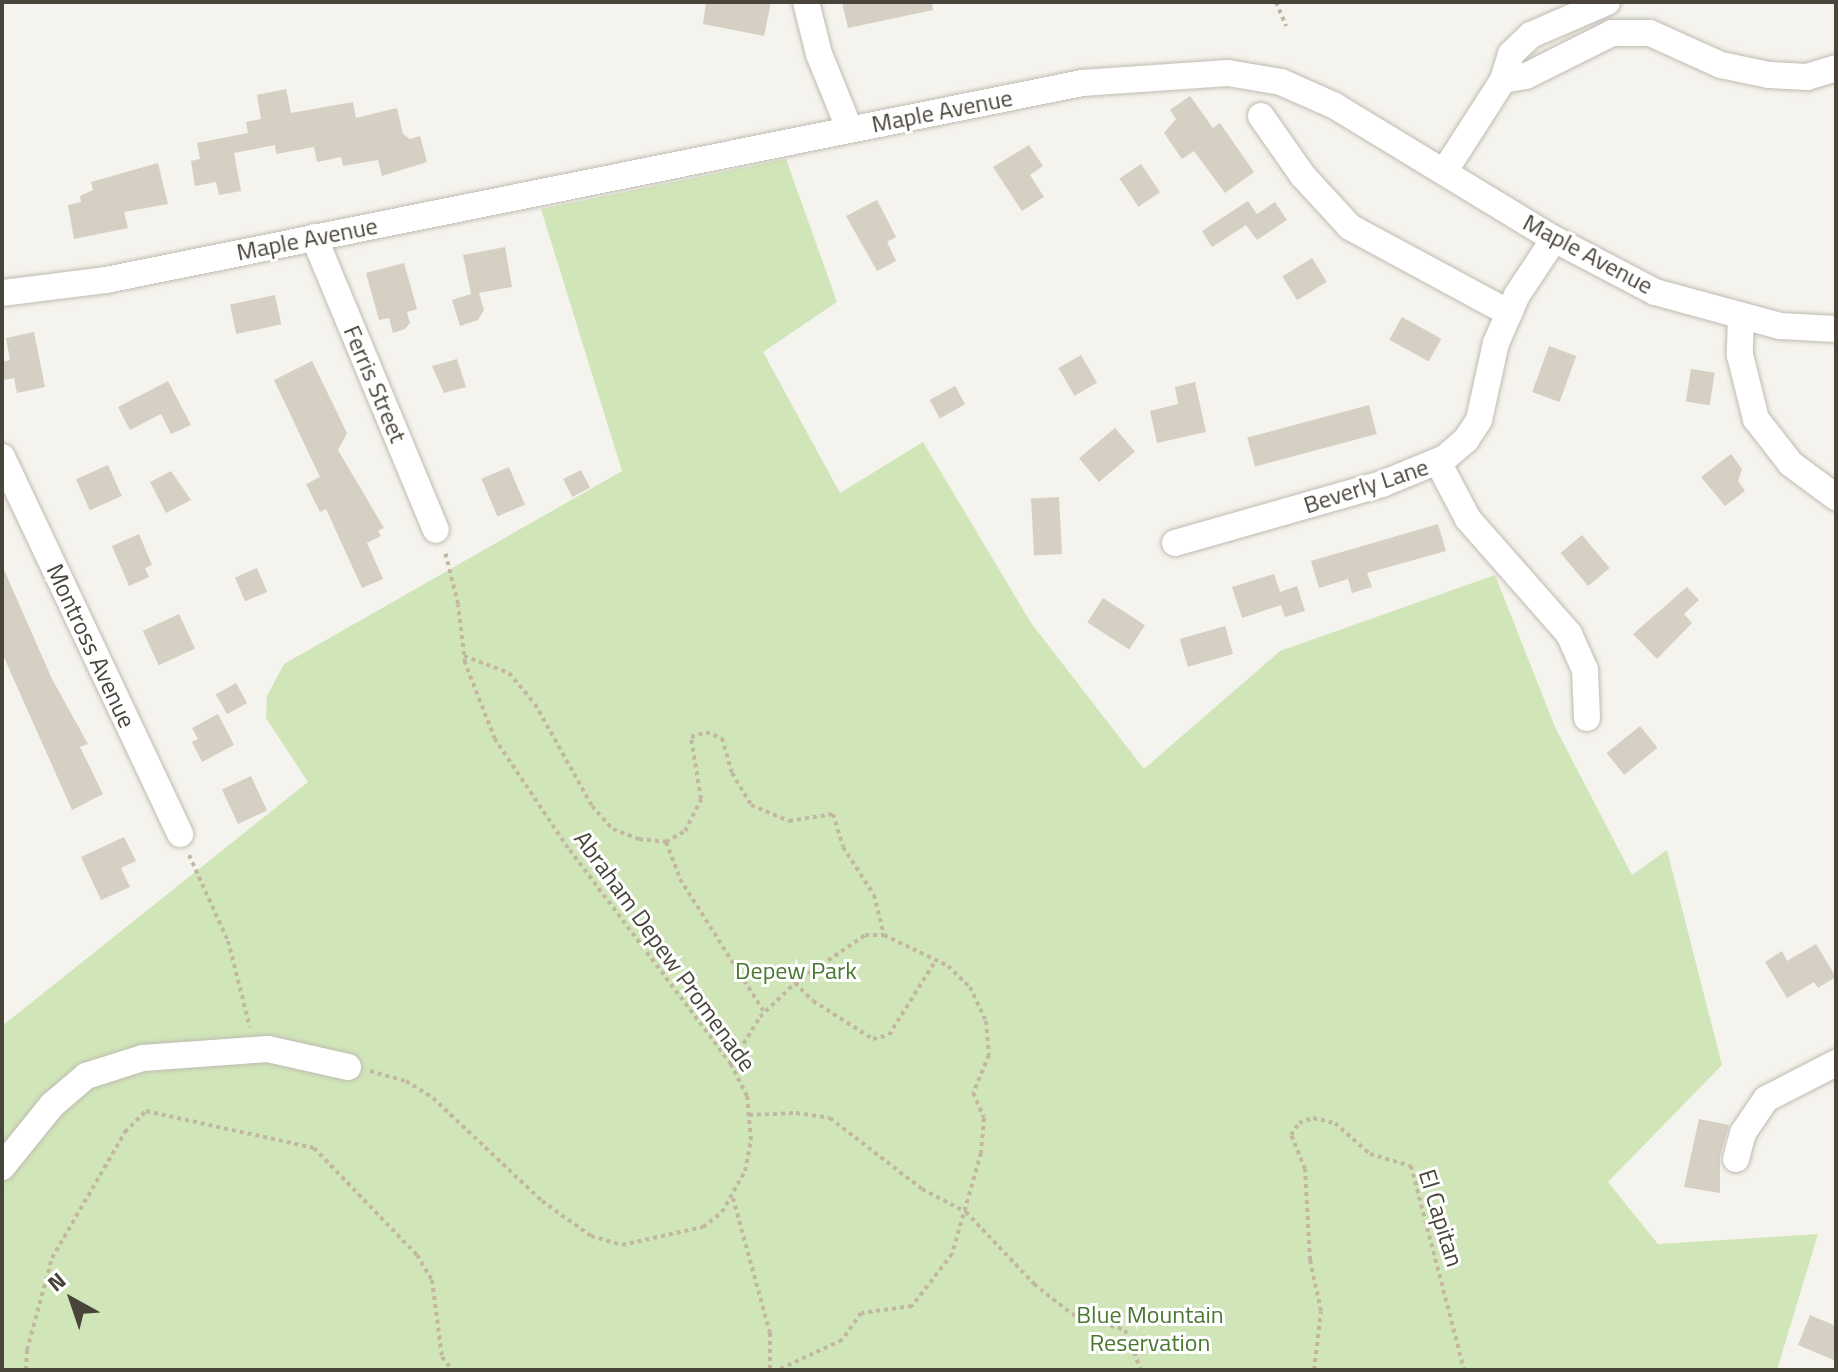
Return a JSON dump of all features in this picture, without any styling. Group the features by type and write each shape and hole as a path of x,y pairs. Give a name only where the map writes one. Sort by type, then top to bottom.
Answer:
{"street":[{"path":"806,2 819,54 849,128"},
{"path":"1444,172 1503,80 1511,54 1531,35 1607,2"},
{"path":"1503,80 1526,76 1612,33 1650,33 1721,65 1769,75 1807,77 1836,68"},
{"name":"Maple Avenue","path":"2,293 106,280 1082,83 1228,73 1281,82 1335,106 1554,239 1655,292 1741,317 1836,329"},
{"path":"1261,116 1303,176 1350,227 1509,313"},
{"name":"Ferris Street","path":"314,237 436,530"},
{"name":"Beverly Lane","path":"1175,543 1382,484 1438,462 1466,440 1479,420 1496,343 1509,313 1554,239"},
{"path":"1741,317 1740,355 1756,419 1791,464 1836,497"},
{"name":"Montross Avenue","path":"2,457 180,834"},
{"path":"1438,462 1468,519 1563,625 1583,662 1587,718"},
{"path":"2,1167 52,1105 86,1076 143,1058 251,1050 348,1067"},
{"path":"1736,1159 1743,1133 1766,1099 1836,1063"}],"path":[{"path":"1276,2 1286,26"},
{"name":"Abraham Depew Promenade","path":"348,1067 406,1081 433,1098 542,1201 591,1236 622,1245 646,1243 703,1227 733,1198 751,1140 747,1096 731,1064 587,875 514,769 479,706 464,656 451,569 436,530"},
{"path":"464,656 509,673 535,704 592,806 613,829 666,842 685,831 701,799 691,737 706,732 722,738 732,773 751,805 789,821 833,814 843,847 874,895 884,935"},
{"path":"180,834 228,941 247,1009 251,1050"},
{"path":"666,842 680,879 764,1012"},
{"path":"731,1064 764,1012 795,983 865,935 884,935 936,960 970,987 986,1021 989,1055 973,1093 984,1118 981,1153 952,1254 912,1306 861,1313 842,1340 778,1370"},
{"path":"795,983 813,1001 873,1039 889,1035 936,960"},
{"path":"26,1370 52,1258 125,1132 146,1111 314,1148 417,1255 432,1280 442,1357 452,1370"},
{"path":"749,1115 796,1113 830,1118 922,1189 966,1212 1034,1284 1072,1314 1125,1330 1141,1370"},
{"name":"El Capitan","path":"1314,1370 1321,1311 1310,1260 1305,1169 1291,1135 1299,1123 1313,1118 1335,1123 1370,1154 1411,1166 1464,1370"},
{"path":"733,1198 770,1333 770,1370"}],"green space":[{"name":"Depew Park","path":"786,159 837,302 763,352 840,493 923,442 1031,623 1144,769 1280,651 1495,575 1555,727 1632,875 1667,850 1722,1065 1608,1182 1658,1244 1818,1234 1777,1370 2,1370 2,1026 308,782 266,718 267,696 284,664 622,471 541,209"}],"building":[{"path":"706,2 771,2 764,36 703,24"},
{"path":"842,2 932,2 933,10 848,28"},
{"path":"286,89 291,113 353,102 356,118 397,108 403,134 410,139 420,136 427,162 382,176 378,160 343,166 341,157 317,162 314,147 276,154 275,145 234,153 241,191 219,195 216,182 195,186 191,161 200,159 197,143 248,133 246,122 261,119 257,95"},
{"path":"1190,96 1213,128 1220,123 1254,172 1225,193 1194,151 1182,159 1164,133 1176,119 1170,110"},
{"path":"1029,145 1043,166 1030,175 1044,197 1022,211 993,167"},
{"path":"158,163 168,204 124,212 128,228 74,239 68,205 81,202 80,196 93,190 91,182"},
{"path":"1141,164 1160,192 1138,207 1119,179"},
{"path":"877,200 896,237 887,242 896,261 877,271 846,216"},
{"path":"1248,201 1257,214 1275,202 1287,220 1257,240 1246,225 1212,247 1202,231"},
{"path":"505,247 512,287 479,293 484,310 478,320 460,326 452,300 471,294 463,255"},
{"path":"1312,258 1327,282 1297,300 1282,277"},
{"path":"404,263 417,309 407,312 410,323 405,329 393,333 389,318 379,320 366,273"},
{"path":"275,295 281,324 236,334 230,305"},
{"path":"1402,317 1441,339 1429,362 1389,340"},
{"path":"34,332 45,387 17,393 14,378 4,380 2,362 10,360 6,338"},
{"path":"1549,346 1576,356 1559,402 1532,392"},
{"path":"1081,355 1097,383 1074,396 1058,368"},
{"path":"457,359 466,387 444,393 432,366"},
{"path":"312,361 347,433 338,450 384,528 378,531 381,536 367,543 383,579 362,588 326,509 320,512 306,484 320,477 274,380"},
{"path":"1691,369 1715,373 1710,405 1686,402"},
{"path":"168,381 191,425 171,434 161,414 130,430 118,407"},
{"path":"1195,382 1206,432 1157,443 1150,411 1178,404 1175,387"},
{"path":"955,386 965,404 940,418 930,400"},
{"path":"1369,405 1377,434 1255,467 1247,438"},
{"path":"1115,428 1135,452 1099,482 1079,458"},
{"path":"1731,454 1742,469 1738,481 1745,491 1725,506 1701,477"},
{"path":"108,465 122,496 90,510 76,479"},
{"path":"509,467 525,505 497,516 481,479"},
{"path":"581,470 590,488 572,497 563,479"},
{"path":"171,471 191,500 166,513 150,482"},
{"path":"1059,497 1062,554 1034,555 1031,498"},
{"path":"1438,524 1446,551 1367,573 1372,587 1352,593 1348,579 1319,588 1311,561"},
{"path":"139,534 152,565 145,568 149,577 129,586 112,546"},
{"path":"1582,535 1610,568 1588,586 1561,553"},
{"path":"2,565 52,679 88,744 80,747 103,794 72,810 2,653"},
{"path":"257,568 267,592 245,601 235,577"},
{"path":"1274,574 1280,592 1297,586 1305,611 1285,617 1281,605 1242,618 1232,587"},
{"path":"1687,587 1699,600 1684,614 1692,623 1657,659 1633,634"},
{"path":"1103,598 1145,625 1129,650 1087,622"},
{"path":"179,614 195,648 159,665 143,631"},
{"path":"1225,626 1233,654 1188,667 1180,639"},
{"path":"236,683 247,703 227,714 216,694"},
{"path":"218,714 234,745 202,762 192,742 198,739 192,728"},
{"path":"1640,726 1658,748 1624,775 1607,753"},
{"path":"251,776 267,810 238,824 222,790"},
{"path":"124,837 136,861 121,868 130,887 101,900 81,857"},
{"path":"1816,944 1836,977 1818,988 1814,982 1787,998 1765,962 1782,951 1787,961"},
{"path":"1699,1119 1729,1125 1720,1156 1720,1193 1684,1187"},
{"path":"1810,1315 1836,1326 1836,1361 1798,1345"}],"park label":[{"name":"Blue Mountain Reservation","path":"1150,1329"}]}
